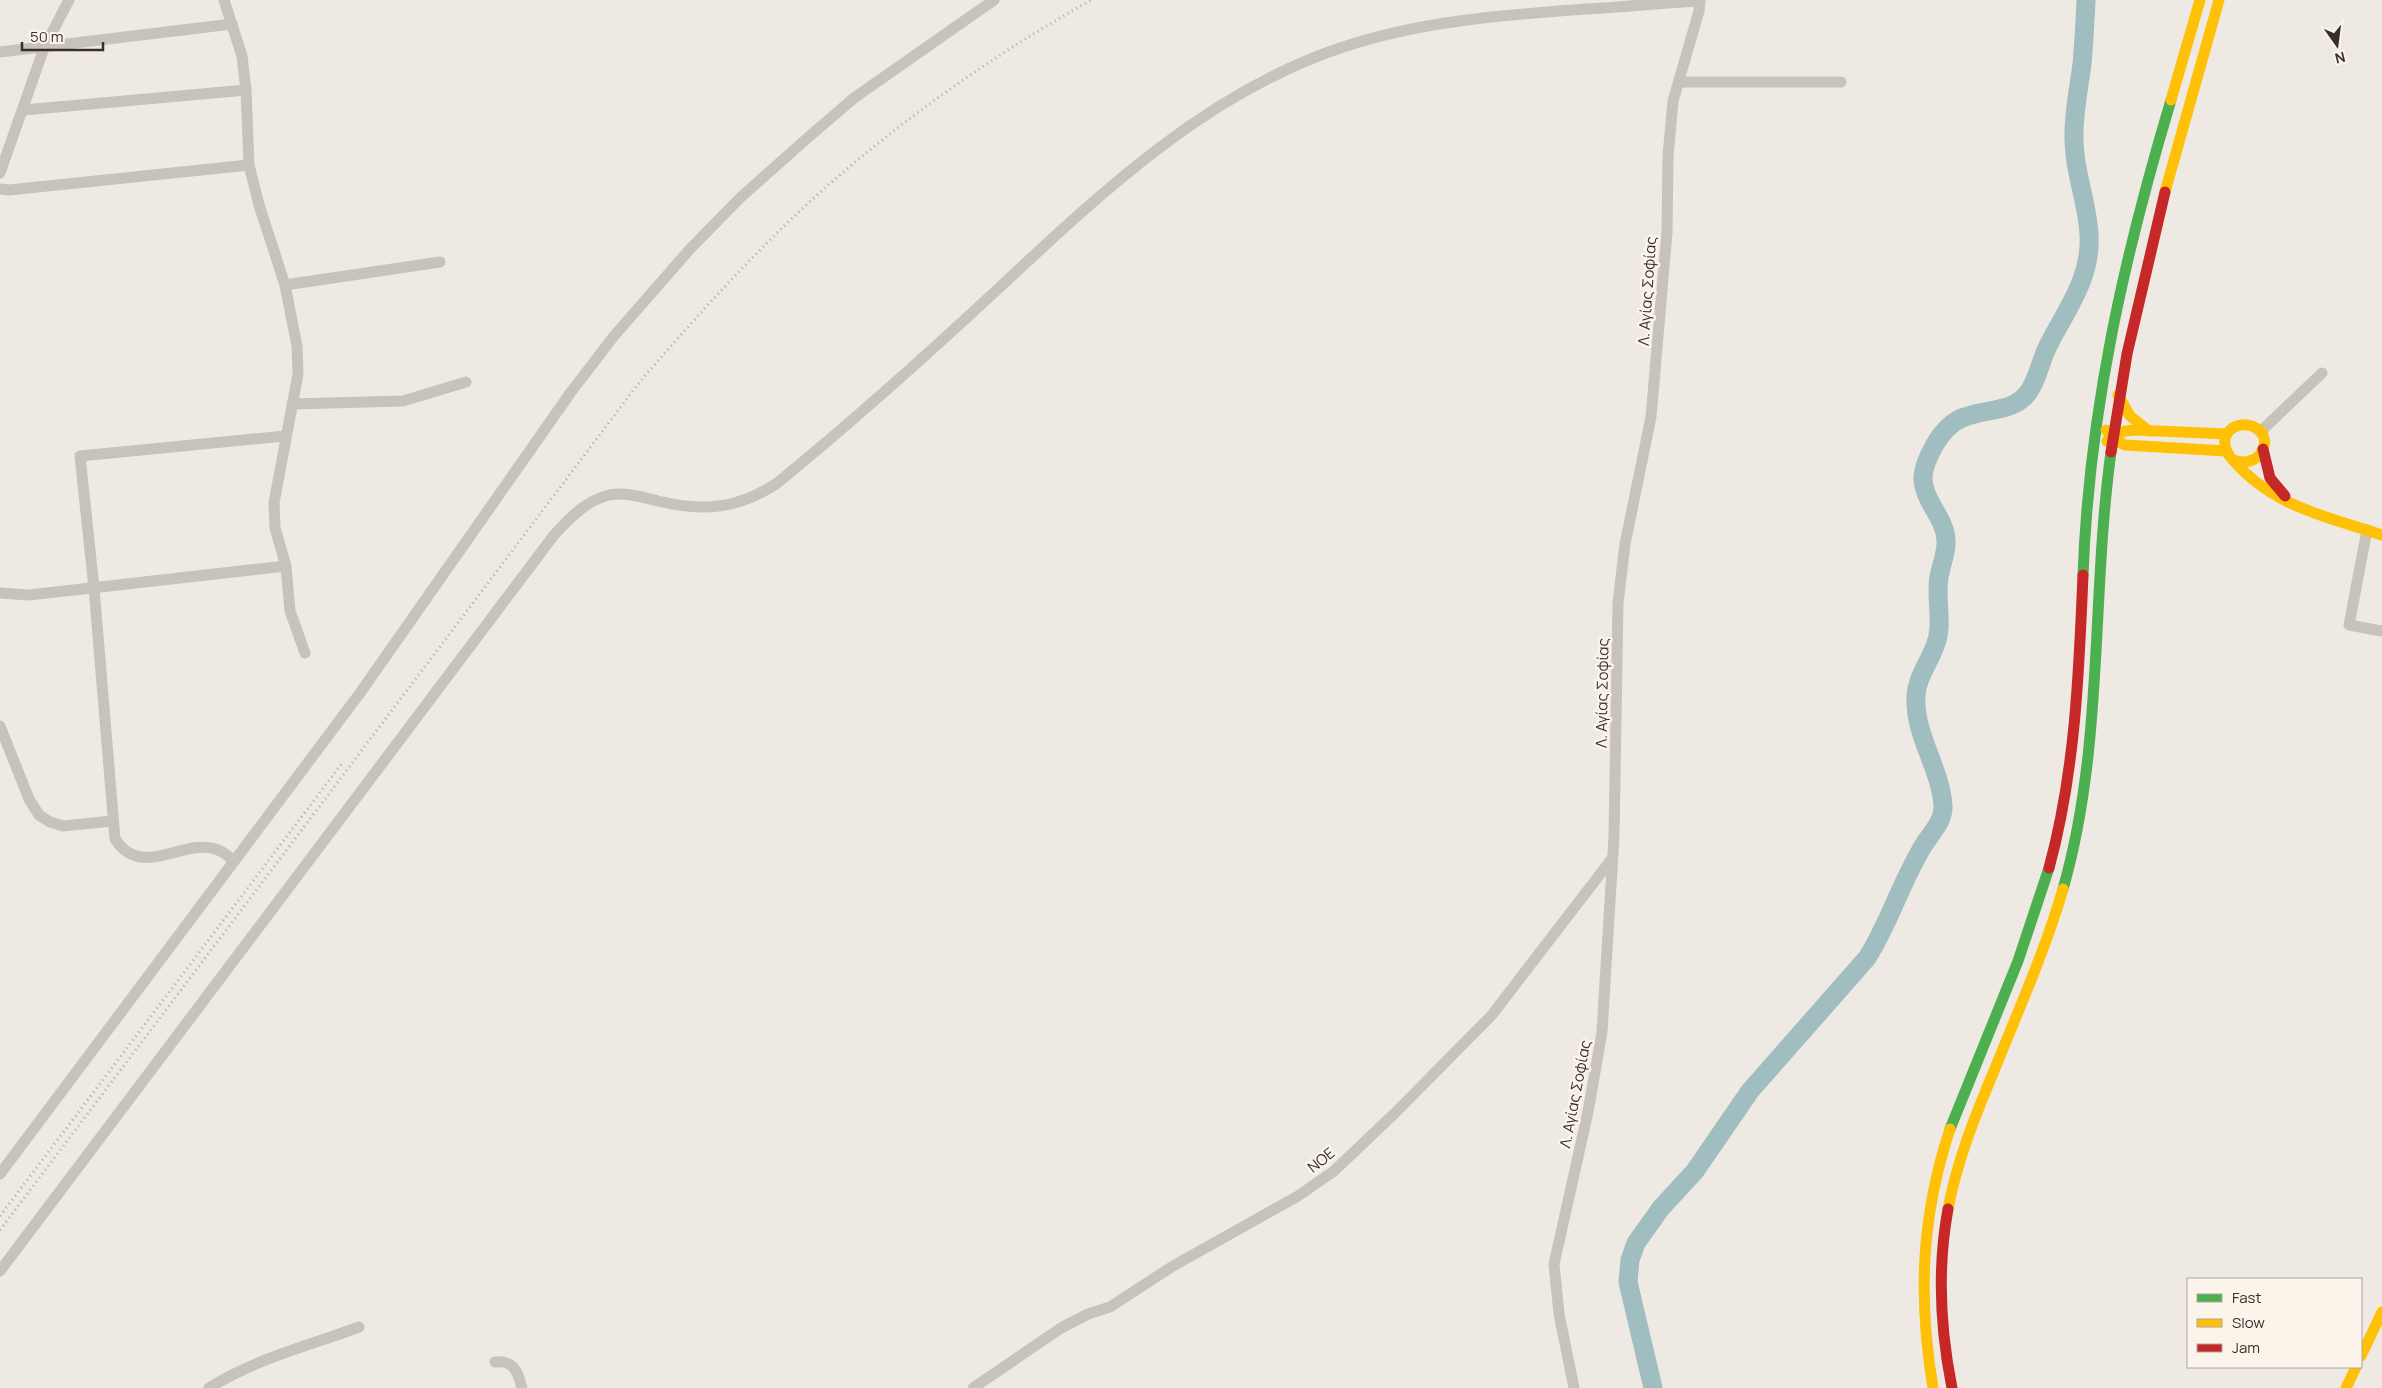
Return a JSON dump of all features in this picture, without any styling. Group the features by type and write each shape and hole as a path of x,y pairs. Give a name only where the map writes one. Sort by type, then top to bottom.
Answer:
{"street":[{"path":"0,173 24,110 44,48 69,0"},
{"path":"224,0 242,56 246,90 249,165 259,204 285,285 297,346 298,374 274,503 275,528 286,566 290,611 305,653"},
{"path":"0,1174 360,693 571,392 614,336 690,249 740,198 854,98 994,0"},
{"path":"0,1271 554,535 573,514 598,500 622,494 678,506 716,508 752,497 776,484 992,294 1094,201 1154,152 1210,111 1253,87 1304,63 1340,48 1454,20 1492,15 1700,0"},
{"name":"Λ. Αγίας Σοφίας","path":"1574,1388 1559,1314 1554,1264 1588,1112 1602,1032 1611,860 1614,836 1618,603 1625,544 1651,417 1666,232 1668,156 1673,101 1699,11 1700,0"},
{"path":"1933,1388 1923,1326 1922,1290 1928,1213 1936,1175 1947,1138 2036,911 2050,866 2062,813 2072,756 2077,698 2083,557 2096,419 2128,252 2200,0"},
{"path":"1952,1388 1946,1363 1940,1315 1940,1279 1947,1212 1969,1131 2045,943 2076,839 2094,712 2101,558 2108,476 2118,395 2146,257 2219,0"},
{"path":"0,52 232,24"},
{"path":"1679,82 1841,82"},
{"path":"24,110 246,90"},
{"path":"0,189 9,190 249,165"},
{"path":"285,285 440,262"},
{"path":"2260,432 2322,373"},
{"path":"292,404 403,401 466,382"},
{"path":"2118,395 2126,413 2133,421 2149,431"},
{"path":"2096,419 2113,438 2125,445 2229,455 2245,463 2251,462 2261,455 2263,449"},
{"path":"2304,508 2284,494 2270,478 2263,449 2263,437 2260,432 2245,424 2234,427 2227,434 2224,442 2229,455 2279,499 2304,508 2366,530 2382,535"},
{"path":"2092,450 2125,431 2227,434"},
{"path":"234,860 217,849 197,848 163,856 138,856 122,851 115,839 94,588 80,456 285,436"},
{"path":"2108,476 2128,454 2148,447"},
{"path":"2366,530 2349,625 2382,631"},
{"path":"0,593 29,595 286,566"},
{"path":"0,726 29,799 39,815 50,822 63,826 112,821"},
{"name":"NOE","path":"973,1388 1060,1328 1088,1314 1110,1307 1173,1266 1298,1196 1334,1171 1395,1113 1491,1016 1611,860"},
{"path":"2362,1354 2382,1312"},
{"path":"209,1388 232,1373 258,1362 359,1327"},
{"path":"496,1362 505,1361 513,1365 518,1372 522,1388"},
{"path":"2346,1388 2356,1368"}],"waterway":[{"path":"1653,1388 1628,1282 1630,1260 1636,1243 1661,1208 1695,1171 1750,1091 1867,958 1883,930 1909,871 1942,816 1941,791 1923,738 1916,710 1917,689 1938,638 1938,586 1946,545 1945,532 1926,493 1923,476 1927,460 1934,446 1951,425 1960,419 1974,414 2010,406 2025,396 2031,388 2047,348 2082,280 2089,250 2089,234 2074,147 2074,134 2082,64 2086,0"}],"railway":[{"path":"0,1230 638,384 673,343 784,226 855,162 930,103 1009,49 1091,0"},
{"path":"0,1216 343,762"}],"traffic: fast":[{"path":"2083,575 2087,514 2101,394 2124,276 2138,217 2171,100"},
{"path":"2063,889 2076,835 2085,781 2091,726 2105,507 2111,452"},
{"path":"1950,1129 2018,961 2049,868"}],"traffic: slow":[{"path":"2171,100 2200,0"},
{"path":"2165,192 2219,0"},
{"path":"2118,395 2130,416 2149,431"},
{"path":"2233,460 2243,462 2258,457 2264,445 2264,438 2256,428 2249,425 2241,425 2229,431 2226,436 2227,451 2232,459 2248,475 2282,499 2301,508 2382,535"},
{"path":"2106,430 2118,442 2125,445 2226,451"},
{"path":"2107,441 2125,431 2135,430 2227,434"},
{"path":"1948,1209 1967,1139 2040,958 2063,889"},
{"path":"1933,1388 1925,1322 1925,1257 1933,1194 1950,1129"},
{"path":"2362,1354 2382,1312"},
{"path":"2346,1388 2356,1368"}],"traffic: jam":[{"path":"2111,452 2127,354 2165,192"},
{"path":"2263,449 2270,478 2285,496"},
{"path":"2049,868 2058,832 2070,760 2080,649 2083,575"},
{"path":"1948,1209 1942,1254 1941,1298 1952,1388"}]}
